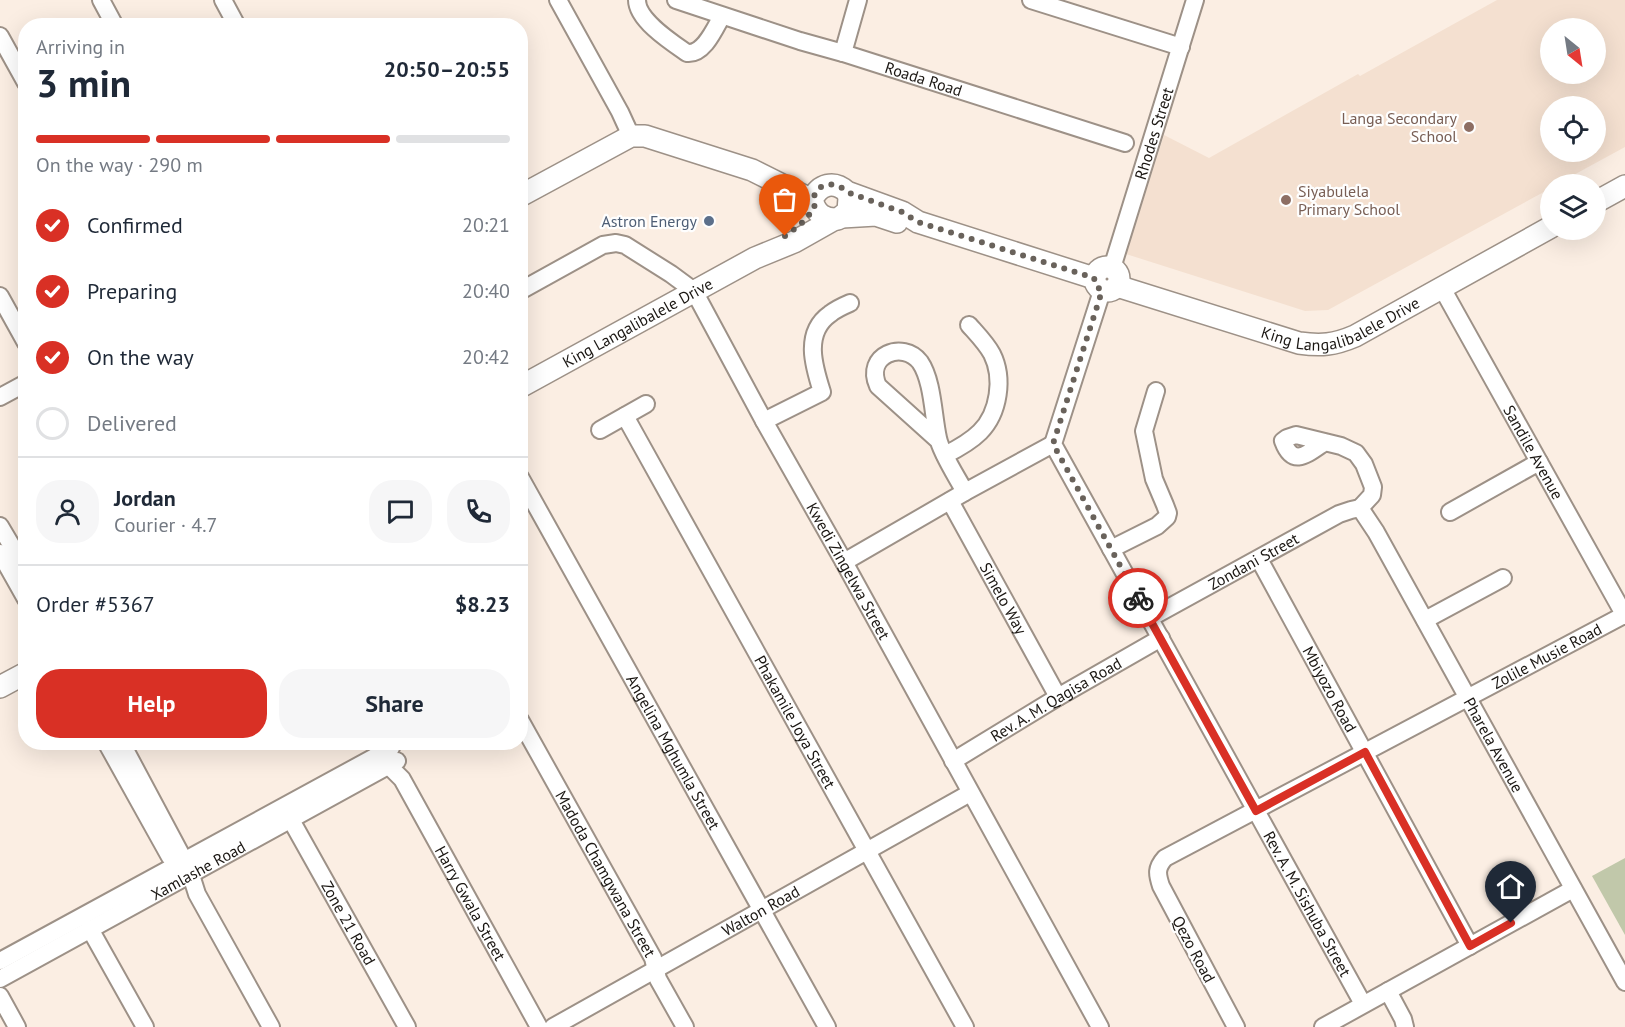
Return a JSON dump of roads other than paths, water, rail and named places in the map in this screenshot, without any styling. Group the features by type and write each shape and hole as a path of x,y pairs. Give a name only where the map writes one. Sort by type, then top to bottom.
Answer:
{"street":[{"path":"101,0 111,18"},
{"path":"223,0 233,18"},
{"path":"558,0 631,136"},
{"path":"637,0 645,19 687,53 692,54 701,47 722,16"},
{"name":"Roada Road","path":"676,0 1125,143"},
{"path":"843,53 858,0"},
{"path":"1031,0 1181,47"},
{"name":"Rhodes Street","path":"1106,281 1195,0"},
{"path":"0,36 18,68"},
{"path":"528,192 631,136 645,136 752,170 767,170 813,183 825,206"},
{"name":"King Langalibalele Drive","path":"528,383 755,258 825,206 832,184 840,186 847,192 902,212 918,222 1291,341 1318,346 1355,336 1540,233"},
{"path":"1606,196 1625,186"},
{"name":"King Langalibalele Drive","path":"825,206 876,215 906,224 918,222"},
{"name":"Kwedi Zingelwa Street","path":"528,287 603,245 616,243 625,245 694,291 1100,1027"},
{"path":"843,562 1053,444 1106,281"},
{"name":"Sandile Avenue","path":"1442,288 1625,615"},
{"path":"0,296 18,329"},
{"path":"765,421 822,392 812,359 815,336 824,319 850,303"},
{"path":"965,492 942,447 933,402 920,363 913,356 904,353 889,353 883,356 875,367 875,380 878,386 942,447 960,447 980,432 994,410 998,394 998,375 993,357 969,326"},
{"path":"0,397 18,387"},
{"path":"1111,549 1158,526 1167,517 1168,513 1154,479 1144,431 1156,391"},
{"path":"600,430 646,404"},
{"name":"Phakamile Joya Street","path":"625,416 965,1027"},
{"path":"1325,442 1350,449 1359,456 1364,464 1374,490 1360,508"},
{"name":"Rev. A. M. Sishuba Street","path":"1053,444 1364,1004"},
{"path":"1450,512 1539,462"},
{"name":"Angelina Mghumla Street","path":"528,491 827,1027"},
{"name":"Simelo Way","path":"950,501 1058,697"},
{"name":"Zondani Street","path":"1150,618 1339,514 1360,508"},
{"name":"Pharela Avenue","path":"1360,508 1373,526 1625,982"},
{"path":"0,526 18,556"},
{"path":"0,553 18,584"},
{"name":"Mbiyozo Road","path":"1258,559 1470,946"},
{"path":"1425,620 1503,578"},
{"name":"Zolile Musie Road","path":"1157,870 1165,858 1625,615"},
{"name":"Rev. A. M. Qagisa Road","path":"953,761 1161,638"},
{"path":"0,687 18,677"},
{"name":"Madoda Chamgwana Street","path":"528,734 653,958 658,979 685,1027"},
{"path":"111,750 184,870"},
{"path":"125,750 184,870 271,1027"},
{"name":"Xamlashe Road","path":"0,979 90,929 184,870 387,752"},
{"name":"Xamlashe Road","path":"0,962 184,870 291,820 387,752"},
{"name":"Harry Gwala Street","path":"387,752 539,1027"},
{"name":"Walton Road","path":"553,1027 970,793"},
{"name":"Zone 21 Road","path":"291,820 406,1027"},
{"name":"Qezo Road","path":"1157,870 1161,886 1236,1027"},
{"path":"1323,1027 1341,1023 1364,1004 1573,889"},
{"path":"90,929 145,1027"},
{"path":"1388,991 1406,1027"},
{"path":"0,996 17,1027"}],"place":[{"name":"Langa Secondary School","path":"1469,127"},
{"name":"Siyabulela Primary School","path":"1286,200"},
{"name":"Astron Energy","path":"709,221"}]}
